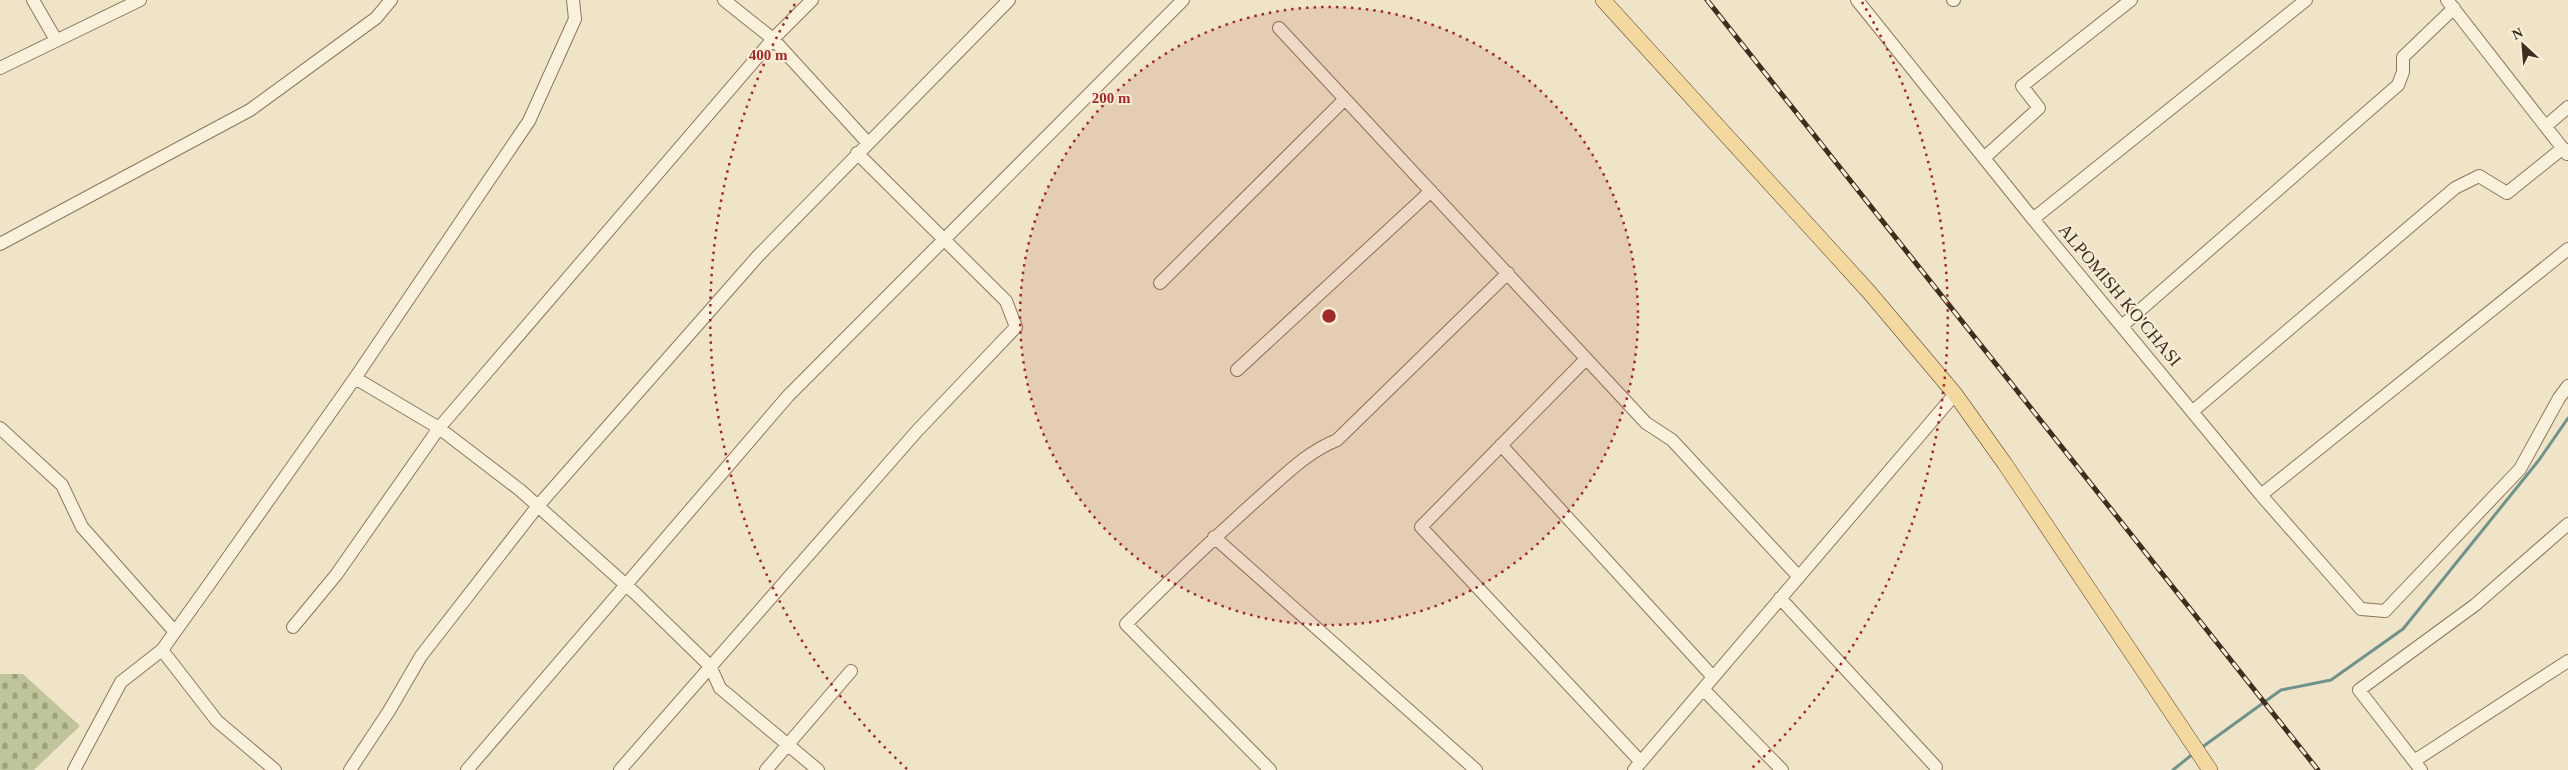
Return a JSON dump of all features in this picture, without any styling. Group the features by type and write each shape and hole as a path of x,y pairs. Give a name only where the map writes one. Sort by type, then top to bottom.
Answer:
{"main road":[{"path":"1603,0 1869,292 1955,394 2208,767"}],"street":[{"path":"33,0 56,40"},
{"path":"0,68 140,0"},
{"path":"2,239 250,110 376,18 391,0"},
{"path":"74,770 121,682 162,650 355,378 529,121 575,19 573,0"},
{"path":"724,0 773,39 867,142"},
{"path":"293,627 336,575 439,428 773,39 812,0"},
{"path":"350,770 389,712 421,656 537,506 758,256 867,142 1009,0"},
{"path":"466,770 788,396 1183,0"},
{"path":"1984,158 2039,108 2022,86 2131,0"},
{"path":"2033,219 2306,0"},
{"name":"ALPOMISH KO'CHASI","path":"1858,1 2033,219 2261,495 2361,608 2385,611 2520,469 2559,398 2568,386"},
{"path":"2122,325 2398,85 2403,72 2403,57 2451,3 2566,152 2507,193 2479,176 2455,188 2193,411"},
{"path":"1279,28 1646,423 1672,440 1799,577"},
{"path":"1160,283 1345,99"},
{"path":"2546,126 2568,107"},
{"path":"620,770 917,431 1016,327 1006,300 857,153"},
{"path":"1238,370 1431,191"},
{"path":"2261,495 2568,249"},
{"path":"1270,770 1126,624 1214,538 1317,448 1337,440 1508,273"},
{"path":"1586,359 1421,527 1637,766 1955,394"},
{"path":"355,378 439,428 520,490 626,586 710,666 720,688 818,770"},
{"path":"0,428 62,485 82,528 175,632"},
{"path":"1501,445 1713,677"},
{"path":"2568,524 2475,605 2359,690 2418,765 2568,661"},
{"path":"1214,538 1476,770"},
{"path":"1780,598 1936,767"},
{"path":"162,650 217,721 275,770"},
{"path":"766,770 850,671"},
{"path":"1703,688 1782,770"}],"green space":[{"path":"0,674 23,674 80,726 34,770 0,770"}],"waterway":[{"path":"2201,748 2281,690 2331,680 2403,629 2539,460 2568,418"},
{"path":"2173,770 2194,753"}],"railway":[{"path":"1707,0 2318,770"}]}
